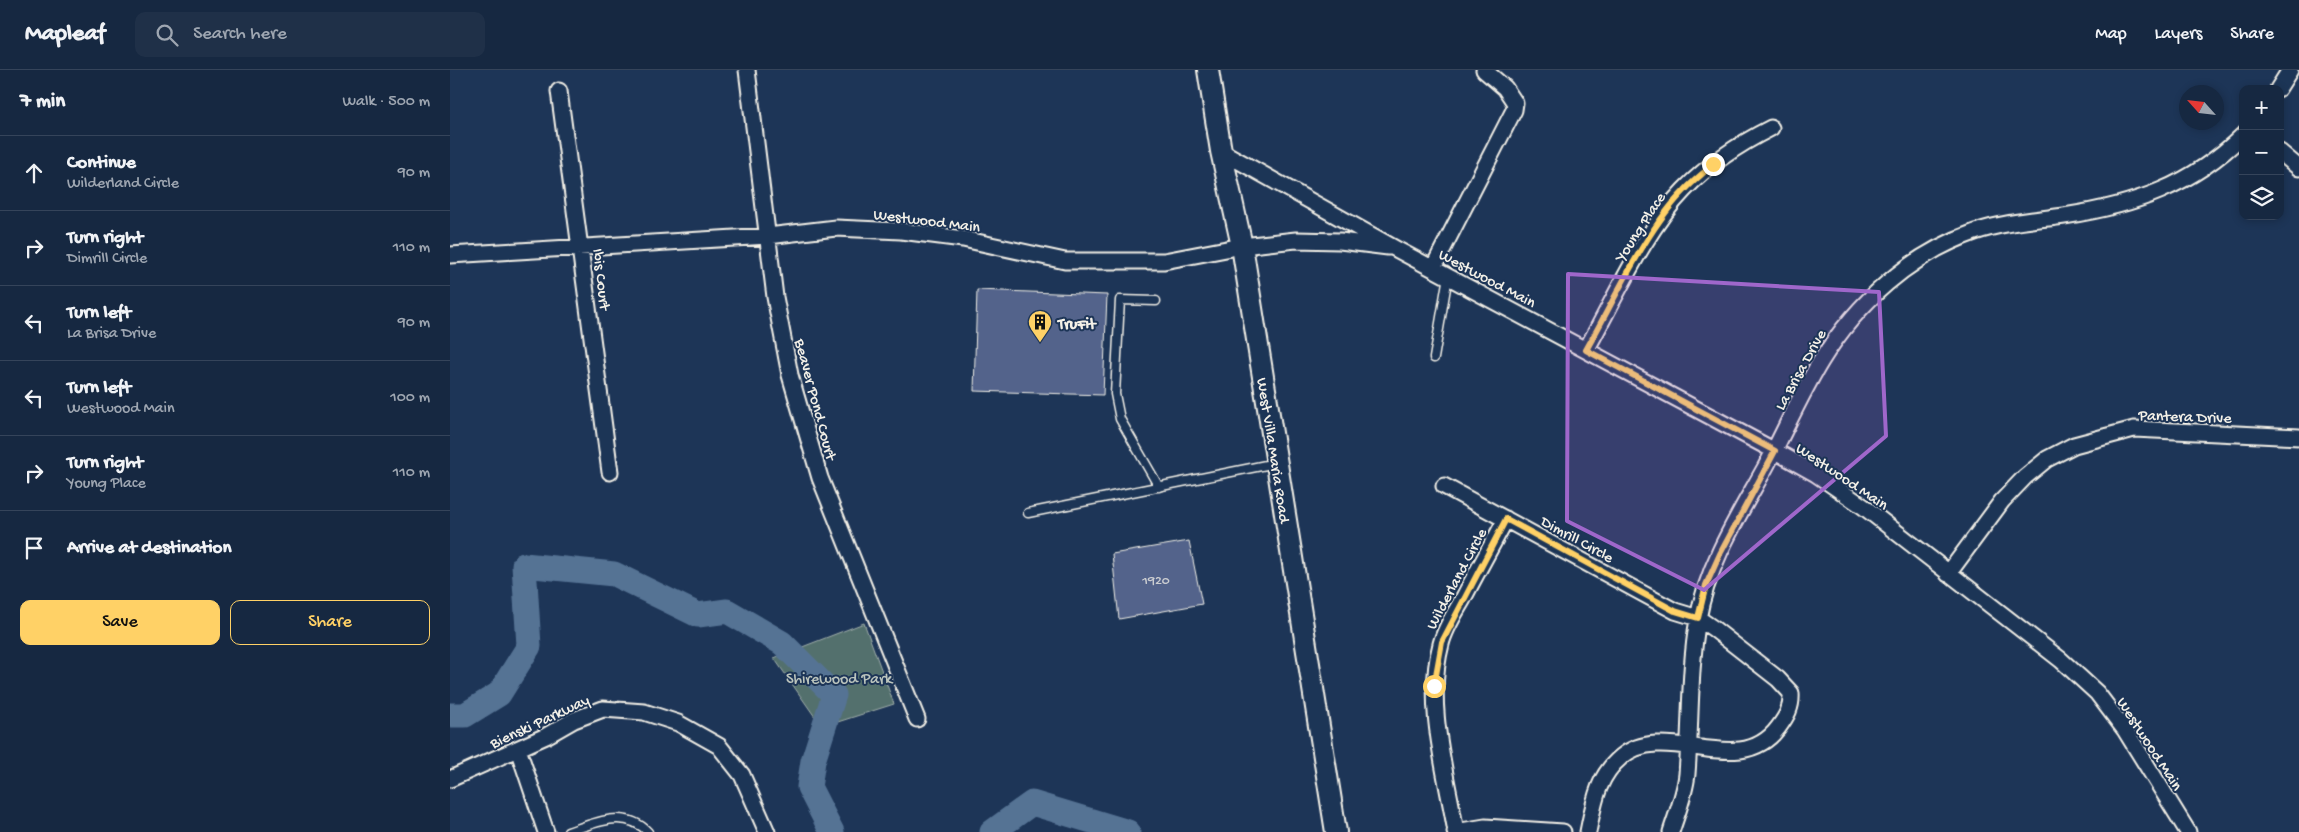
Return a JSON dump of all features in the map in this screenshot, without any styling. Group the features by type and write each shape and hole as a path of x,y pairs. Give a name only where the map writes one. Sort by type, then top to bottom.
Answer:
{"main road":[{"name":"West Villa Maria Road","path":"1208,70 1221,152 1242,246 1336,832"}],"street":[{"name":"Beaver Pond Court","path":"747,70 776,297 790,376 820,478 917,719"},
{"path":"1433,268 1516,103 1506,88 1484,70"},
{"path":"2281,85 2290,70"},
{"name":"Ibis Court","path":"559,91 582,248 610,472"},
{"name":"Young Place","path":"1586,350 1645,244 1684,190 1743,142 1771,128"},
{"name":"La Brisa Drive","path":"1671,832 1681,804 1686,776 1698,618 1706,585 1720,554 1819,364 1842,329 1866,302 1895,275 1922,258 1976,232 2013,223 2103,210 2142,199 2174,186 2207,167 2239,138"},
{"name":"Westwood Main","path":"1221,152 1396,249 1775,451 1816,474 1864,507 2061,660 2097,693 2125,730 2188,832"},
{"path":"2284,155 2299,168"},
{"name":"Westwood Main","path":"450,254 768,236 836,228 901,231 962,239 1065,261 1164,261 1242,246 1296,240 1340,240 1396,249"},
{"name":"Pantera Drive","path":"1948,574 2002,501 2025,477 2047,459 2074,445 2134,429 2299,437"},
{"name":"Dimrill Circle","path":"1444,486 1675,611 1698,618 1778,679 1791,693 1791,702 1787,716 1775,732 1762,742 1728,752 1688,746 1650,745 1635,748 1622,756 1603,777 1597,789 1588,832"},
{"name":"Wilderland Circle","path":"1455,832 1435,710 1434,686 1437,664 1442,642 1451,621 1506,519"},
{"name":"Bienski Parkway","path":"450,779 546,736 574,720 603,709 644,712 678,723 719,746 742,775 767,832"},
{"path":"518,749 546,832"},
{"path":"1455,832 1485,827 1563,832"}],"lane":[{"path":"1434,358 1448,276"},
{"path":"1156,301 1120,300 1115,394 1120,419 1159,487"},
{"path":"1028,513 1276,463"},
{"path":"568,832 608,819 622,818 635,822 648,832"}],"highlighted area":[{"path":"1568,274 1879,292 1886,436 1704,590 1567,521"}],"green space":[{"name":"Shirewood Park","path":"864,623 894,704 822,727 774,658"}],"building":[{"name":"TruFit","path":"977,290 1107,295 1103,395 974,391"},
{"path":"1189,541 1202,604 1119,619 1112,554"}],"waterway":[{"path":"450,715 465,715 499,694 529,646 524,565 614,574 698,615 727,611 782,643 834,695 813,761 809,787 832,832"},
{"path":"992,832 1032,803 1128,832"}],"place":[{"name":"TruFit","path":"1040,343"}],"route":[{"path":"1434,686 1442,642 1451,621 1506,519 1675,611 1698,618 1706,585 1720,554 1738,516 1775,451 1586,350 1645,244 1665,214 1684,190 1713,164"}]}
